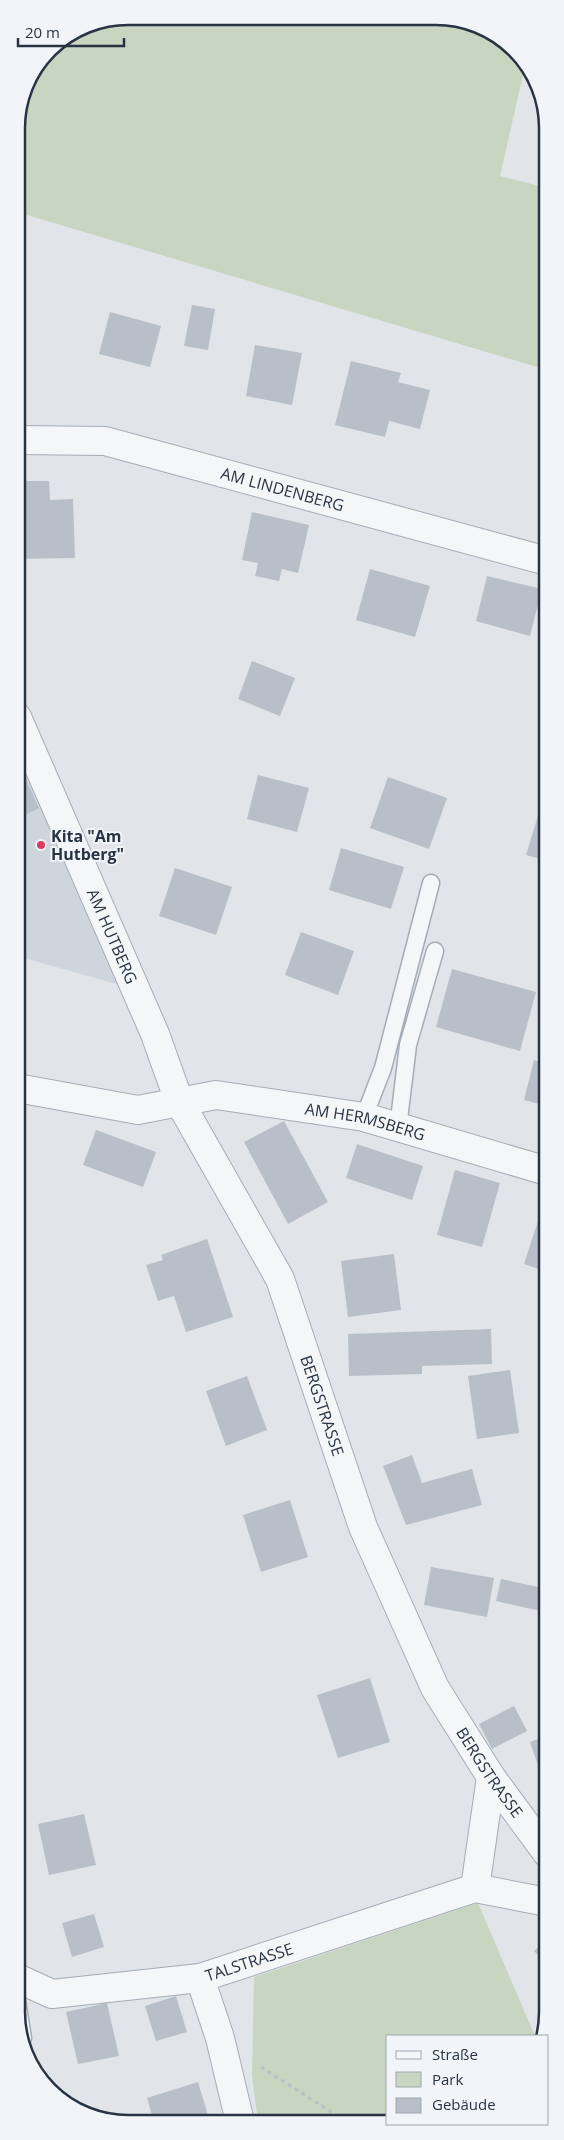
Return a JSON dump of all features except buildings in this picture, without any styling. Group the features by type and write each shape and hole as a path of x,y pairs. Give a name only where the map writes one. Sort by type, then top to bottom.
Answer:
{"street":[{"name":"AM LINDENBERG","path":"25,440 104,441 539,559"},
{"name":"AM HUTBERG","path":"25,735 156,1034 179,1101"},
{"path":"25,1089 138,1110 179,1101"},
{"name":"AM HERMSBERG","path":"179,1101 216,1094 364,1118 539,1169"},
{"name":"BERGSTRASSE","path":"179,1101 280,1279 363,1527 434,1688 491,1777 539,1841"},
{"path":"475,1888 491,1777"},
{"name":"TALSTRASSE","path":"25,1982 52,1994 200,1978 475,1888 539,1900"},
{"path":"200,1978 220,2038 238,2115"}],"lane":[{"path":"364,1118 383,1068 431,883"},
{"path":"398,1128 408,1045 435,951"}],"path":[{"path":"260,2066 336,2115"}],"shaded area":[{"name":"Kita \"Am Hutberg\"","path":"25,751 127,987 25,958"}],"green space":[{"path":"436,25 469,30 488,39 504,51 523,73 500,176 539,186 539,368 25,214 25,121 33,88 42,71 55,55 71,42 95,30 114,26"},
{"path":"478,1903 535,2035 386,2035 386,2115 257,2115 252,2075 254,1977"}],"place":[{"name":"Kita \"Am Hutberg\"","path":"41,845"}]}
